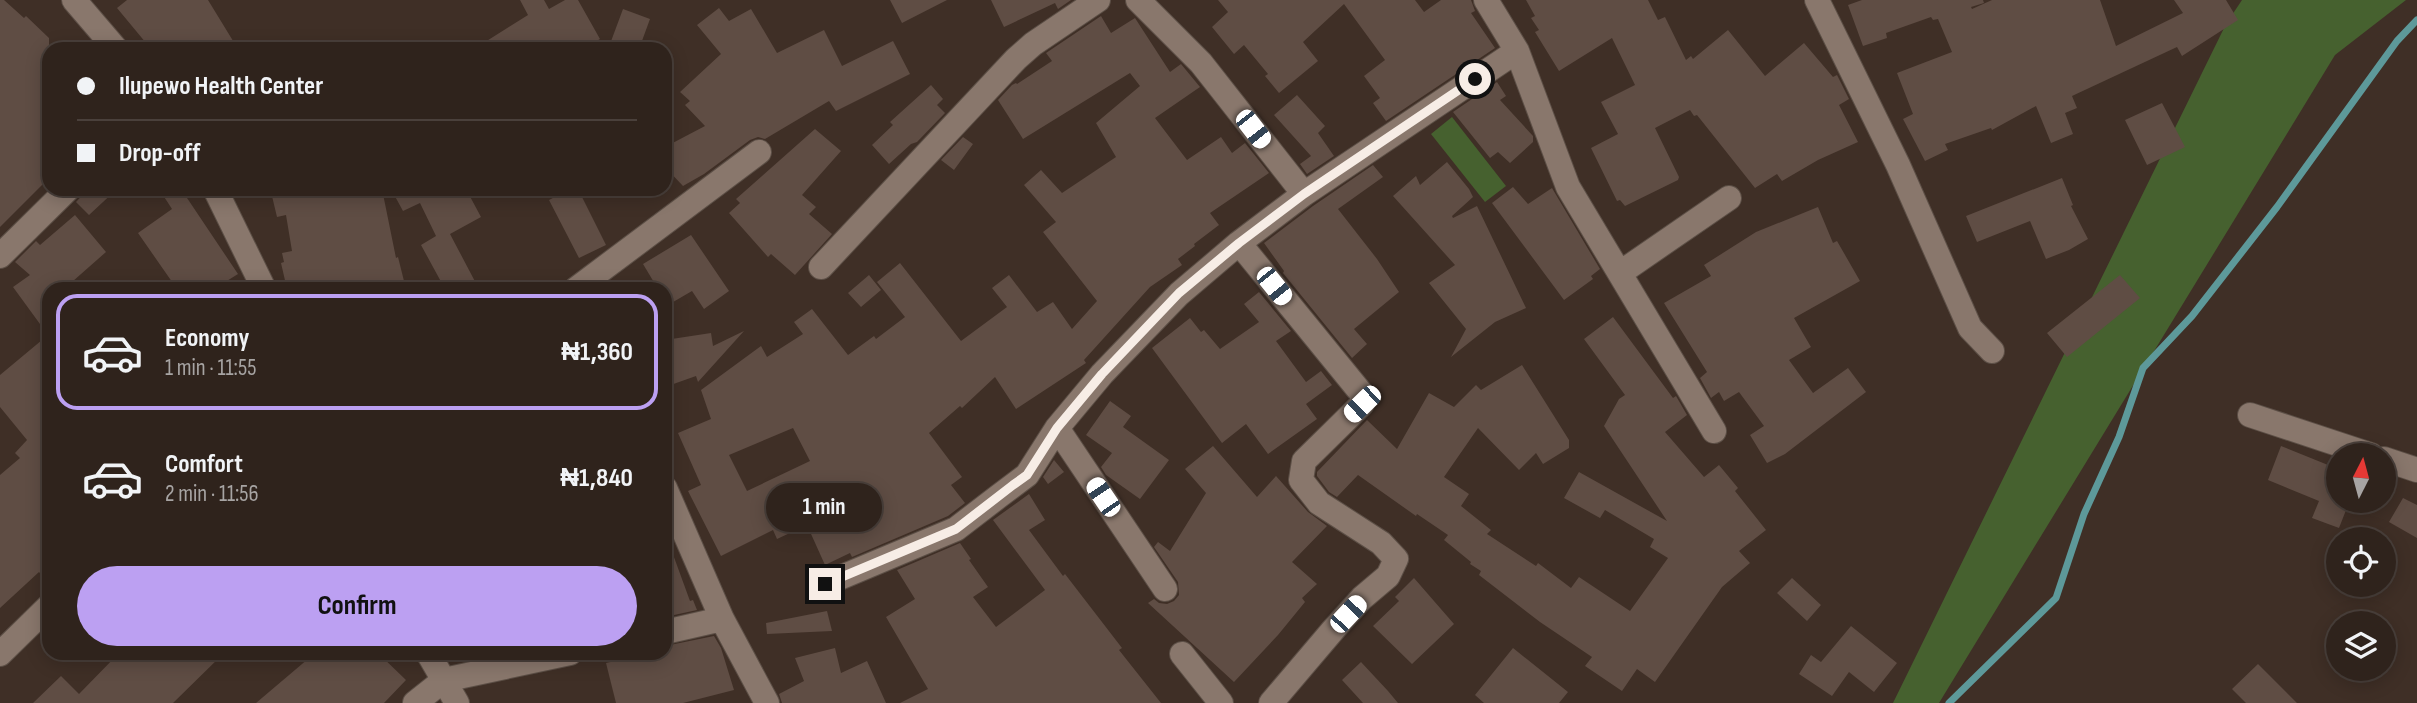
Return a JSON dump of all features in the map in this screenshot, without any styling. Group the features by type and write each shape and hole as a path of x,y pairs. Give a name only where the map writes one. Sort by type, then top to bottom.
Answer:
{"street":[{"path":"74,0 110,42"},
{"path":"821,267 1016,59 1033,44 1098,0"},
{"path":"1138,0 1201,63 1304,194"},
{"path":"1486,0 1517,51 1569,187 1714,431"},
{"path":"1817,0 1898,165 1970,328 1992,351"},
{"path":"825,584 956,529 1027,475 1057,428 1102,374 1179,293 1304,194 1517,51"},
{"path":"585,282 759,152"},
{"path":"0,257 61,196"},
{"path":"218,196 261,282"},
{"path":"1620,273 1729,198"},
{"path":"1239,243 1362,394 1362,404 1304,461 1301,480 1319,503 1381,542 1396,559 1388,576 1362,598 1271,703"},
{"path":"2250,415 2335,443"},
{"path":"1057,428 1165,589"},
{"path":"2396,463 2417,470"},
{"path":"672,504 722,620 767,703"},
{"path":"0,654 42,613"},
{"path":"672,631 722,620"},
{"path":"1182,654 1221,703"},
{"path":"432,660 457,703"},
{"path":"415,703 444,680 537,660"}],"green space":[{"path":"2242,0 2406,0 2335,55 1939,703 1893,703 2226,24"},
{"path":"1452,117 1506,186 1485,202 1431,134"}],"building":[{"path":"0,0 4,0 24,18 26,16 49,38 49,42 42,42 42,185 0,227"},
{"path":"127,0 208,0 234,42 145,42 117,8"},
{"path":"520,0 544,0 549,9 565,0 578,0 600,39 595,42 485,42 528,15"},
{"path":"890,0 947,0 902,23"},
{"path":"991,0 1071,0 1058,9 1055,3 1004,27"},
{"path":"1218,0 1415,0 1424,12 1441,0 1471,0 1475,11 1471,13 1495,48 1386,121 1373,103 1380,98 1364,76 1385,60 1344,4 1303,42 1318,61 1279,93 1265,76 1268,74 1244,45 1234,54 1212,27 1228,12"},
{"path":"1526,0 1648,0 1658,20 1665,17 1686,60 1691,56 1693,59 1728,30 1765,76 1804,43 1833,77 1837,75 1849,99 1839,105 1858,142 1818,160 1782,181 1777,174 1755,188 1697,115 1694,116 1690,110 1655,128 1679,177 1678,180 1625,206 1620,200 1617,201 1591,148 1618,134 1601,102 1635,85 1612,38 1559,71 1535,32 1539,30 1531,18 1535,16"},
{"path":"1862,0 1983,0 1984,3 1971,7 1972,9 1992,0 2100,0 2116,46 2183,13 2174,0 2226,0 2238,20 2182,56 2177,47 2072,96 2077,108 2065,113 2073,134 2051,143 2036,106 1992,130 1991,128 1945,144 1948,150 1925,161 1903,119 1913,114 1897,73 1952,52 1938,19 1933,20 1931,17 1886,33 1887,38 1863,46 1848,5"},
{"path":"719,8 729,21 751,9 777,53 824,30 842,66 893,41 910,74 836,111 829,101 765,139 758,137 750,140 683,186 672,174 672,143 705,126 685,105 690,101 680,92 721,54 697,25"},
{"path":"623,9 650,19 642,42 611,42"},
{"path":"1101,16 1111,33 1135,18 1170,72 1181,64 1200,87 1155,118 1187,160 1221,137 1232,153 1245,143 1269,173 1210,213 1219,225 1178,259 1182,265 1150,287 1084,360 1086,363 1016,409 995,377 962,408 960,406 929,433 962,477 951,485 965,503 948,516 852,557 850,553 825,565 807,525 777,539 773,530 721,556 688,491 701,485 678,433 711,419 701,390 761,346 767,357 803,334 794,322 812,309 848,355 874,336 876,339 905,317 877,282 900,263 961,341 1007,307 992,288 1009,275 1037,312 1053,302 1072,329 1097,301 1043,232 1056,222 1024,185 1041,170 1062,193 1116,157 1096,123 1140,86 1130,73 1023,139 998,100 1012,85 1052,61 1046,53","holes":["793,428 810,461 747,491 729,455"]},
{"path":"1497,82 1506,96 1500,100 1533,136 1533,142 1510,163 1498,152 1490,158 1453,112"},
{"path":"931,85 943,99 937,105 945,113 917,142 911,144 889,164 872,145 893,125 890,122"},
{"path":"1297,95 1325,126 1318,133 1334,156 1307,174 1300,164 1311,156 1274,115"},
{"path":"2162,103 2185,147 2147,165 2125,120"},
{"path":"815,129 841,151 802,195 816,207 809,214 832,234 795,275 771,254 768,257 729,213 740,203 736,199"},
{"path":"963,137 973,144 954,170 941,160"},
{"path":"1447,162 1473,197 1452,216 1453,218 1477,206 1526,308 1495,322 1451,357 1466,329 1429,283 1455,265 1393,196 1416,176 1420,185"},
{"path":"1373,165 1383,177 1338,209 1399,292 1354,329 1367,344 1352,358 1283,273 1264,243"},
{"path":"2062,178 2073,205 2071,206 2088,239 2046,259 2030,221 1977,242 1966,216"},
{"path":"1513,187 1528,204 1552,188 1600,269 1591,276 1593,279 1564,300 1492,203"},
{"path":"82,196 109,196 89,215 76,202"},
{"path":"164,196 186,196 238,274 225,282 172,282 138,233 172,209"},
{"path":"272,196 383,196 396,258 398,257 404,282 285,282 281,263 284,262 282,253 292,251 286,215 277,217"},
{"path":"395,196 470,196 481,217 450,234 475,282 441,282 421,245 436,236 420,203 403,211"},
{"path":"557,196 582,196 606,245 579,258 549,200"},
{"path":"1818,207 1833,243 1837,241 1860,281 1794,318 1811,347 1789,360 1813,393 1848,368 1866,392 1785,454 1767,463 1750,435 1764,426 1739,392 1724,401 1719,392 1711,398 1700,378 1707,372 1664,303 1711,276 1704,265 1756,232"},
{"path":"75,215 106,252 72,282 42,282 42,327 13,287 30,275 15,262 36,241 40,245"},
{"path":"691,235 729,291 704,309 692,291 672,303 672,282 654,282 643,264"},
{"path":"869,275 881,290 861,307 848,293"},
{"path":"2120,275 2140,298 2067,357 2047,333"},
{"path":"1259,292 1291,331 1276,341 1306,382 1321,371 1332,385 1306,404 1317,419 1268,454 1246,424 1222,443 1152,348 1190,318 1220,349 1259,322 1244,304"},
{"path":"1613,317 1673,398 1676,396 1687,415 1665,432 1704,477 1719,465 1738,488 1735,491 1766,530 1739,551 1750,563 1722,587 1655,682 1637,669 1622,691 1585,666 1592,657 1540,622 1479,575 1481,571 1444,540 1448,535 1358,475 1337,497 1329,492 1317,476 1317,472 1367,420 1397,449 1429,393 1454,407 1476,385 1481,390 1522,365 1569,440 1569,448 1543,464 1536,453 1519,470 1478,428 1444,477 1469,494 1461,506 1491,530 1487,534 1536,566 1538,563 1571,588 1579,577 1630,611 1668,558 1650,547 1654,539 1605,510 1600,518 1564,498 1579,472 1667,521 1604,426 1619,399 1625,395 1584,339"},
{"path":"744,331 698,382 696,376 672,385 672,339 711,333 713,346"},
{"path":"42,340 42,575 39,572 0,608 0,475 20,458 15,453 27,440 0,407 0,375"},
{"path":"1110,401 1131,416 1123,427 1169,460 1140,499 1106,475 1101,467 1112,453 1086,435"},
{"path":"1213,446 1257,497 1276,476 1308,512 1327,526 1292,562 1317,584 1302,598 1305,602 1278,635 1234,682 1148,603 1154,599 1167,604 1179,595 1178,582 1154,547 1158,542 1170,551 1206,493 1185,469"},
{"path":"2281,446 2326,464 2326,513 2345,513 2339,527 2312,518 2319,501 2268,480"},
{"path":"1054,460 1064,472 1048,484 1043,477"},
{"path":"1029,494 1045,520 1029,530 1122,648 1119,650 1161,703 900,703 928,689 886,617 915,599 897,570 960,543 988,587 973,597 996,627 1045,590 993,520"},
{"path":"2403,498 2417,505 2417,538 2389,522"},
{"path":"672,552 690,601 693,600 697,610 672,615"},
{"path":"1414,578 1454,624 1412,664 1373,626 1399,601 1395,597"},
{"path":"1792,578 1821,605 1807,621 1777,593"},
{"path":"827,611 832,631 767,634 766,623"},
{"path":"1851,626 1897,663 1874,692 1849,672 1832,696 1799,674 1811,655 1821,662"},
{"path":"714,636 721,648 734,690 683,703 616,703 606,663 619,660 672,660 672,645"},
{"path":"835,648 841,673 867,661 886,703 782,703 779,694 804,681 795,658"},
{"path":"1513,648 1568,692 1559,703 1484,703 1475,695"},
{"path":"112,660 217,660 173,703 33,703 61,676 79,694"},
{"path":"307,660 385,660 406,680 384,703 256,703"},
{"path":"1361,662 1398,703 1363,703 1342,680"},
{"path":"2258,664 2297,703 2246,703 2232,689"}],"waterway":[{"path":"1949,703 2056,598 2084,514 2119,437 2143,368 2192,316 2277,207 2397,41 2417,20"}],"route":[{"path":"825,584 956,529 1027,475 1057,428 1102,374 1179,293 1304,194 1475,79"}]}
